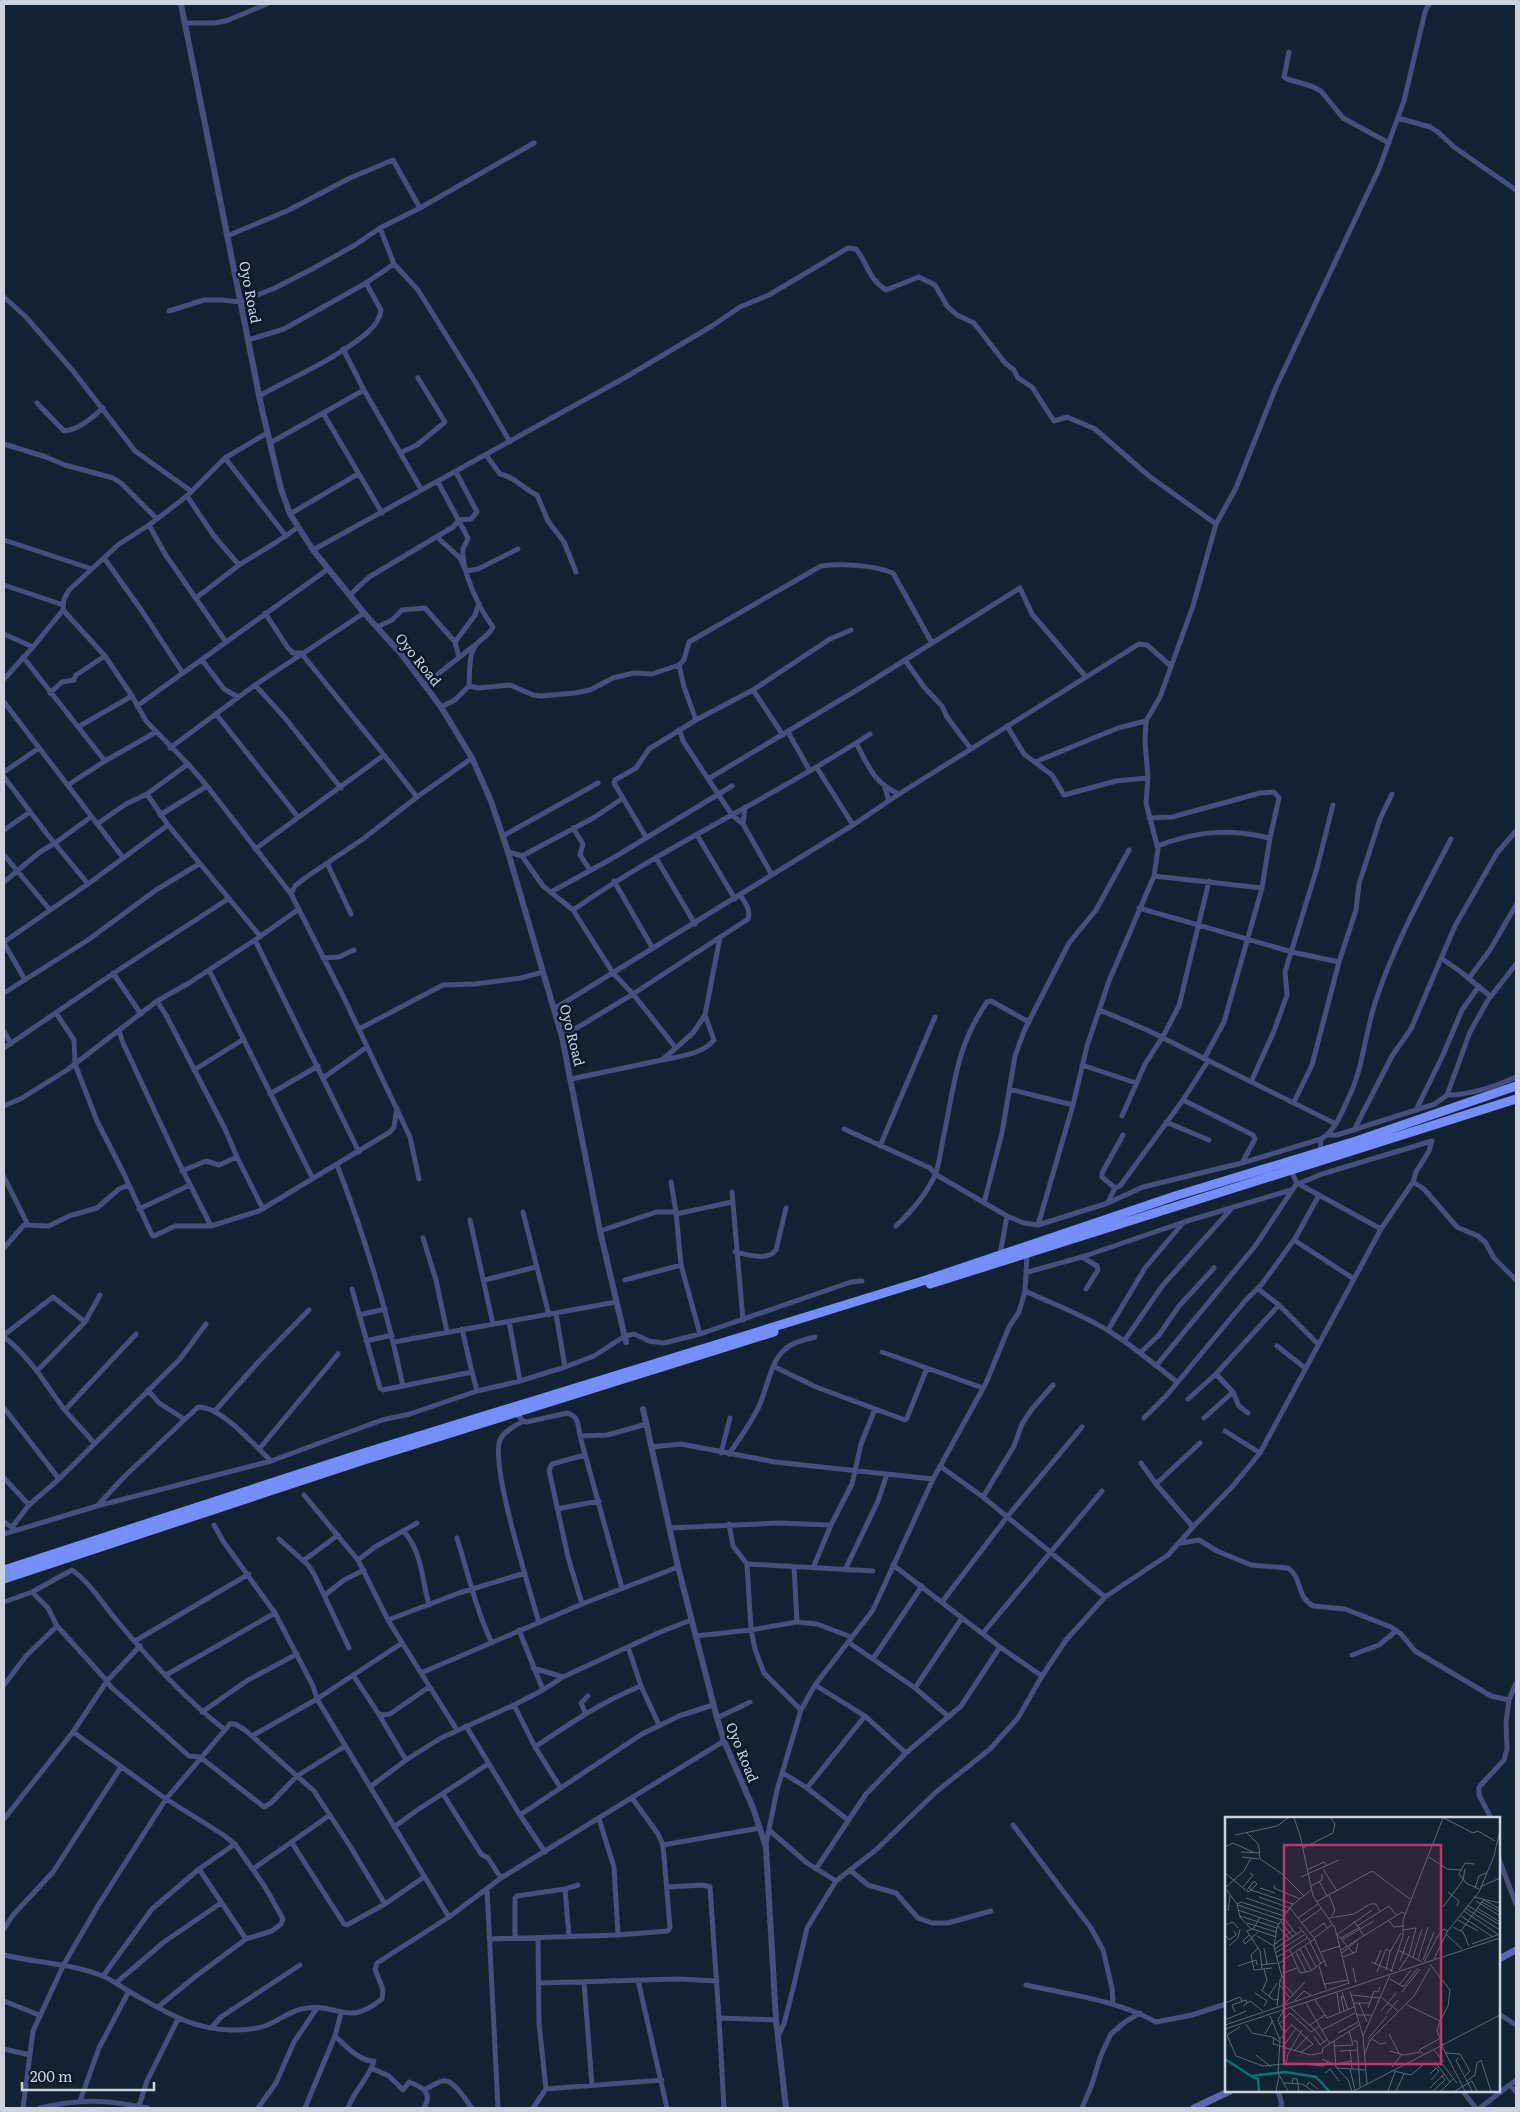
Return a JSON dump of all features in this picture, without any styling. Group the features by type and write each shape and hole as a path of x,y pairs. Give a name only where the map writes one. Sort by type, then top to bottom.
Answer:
{"highway":[{"path":"4,1578 344,1467 927,1282 1000,1255 1175,1196 1320,1152 1516,1086"},
{"path":"4,1570 354,1456 927,1282 1027,1255 1516,1100"}],"main road":[{"path":"1500,1958 1516,1950"},
{"path":"1194,2108 1228,2092"}],"street":[{"name":"Oyo Road","path":"180,4 259,396 281,489 297,528 313,550 364,613 402,655 441,707 472,758 490,801 508,852 562,1037 600,1231 625,1339"},
{"path":"184,23 226,21 267,4"},
{"path":"1038,1225 1073,1105 1082,1065 1109,981 1154,876 1157,846 1146,803 1148,778 1145,741 1146,720 1160,697 1193,606 1216,524 1236,488 1276,387 1379,169 1404,101 1429,4"},
{"path":"1289,52 1284,70 1284,77 1287,80 1321,90 1343,118 1389,142"},
{"path":"1398,118 1430,127 1454,147 1516,190"},
{"path":"169,311 204,300 240,302 275,288 356,245 380,228 420,208 534,143"},
{"path":"227,236 289,210 350,178 393,160 420,208"},
{"path":"380,228 394,264 418,290 510,442"},
{"path":"313,550 626,377 712,326 740,307 769,295 848,248 856,249 863,258 876,284 886,290 919,277 935,285 947,306 958,315 974,323 1005,363 1014,370 1018,378 1032,387 1054,421 1067,418 1095,429 1149,476 1216,524"},
{"path":"248,340 284,329 366,283 394,264"},
{"path":"259,396 343,349 368,332 381,313 366,283"},
{"path":"4,297 26,317 73,370 135,451 189,494 214,536 239,565"},
{"path":"343,349 364,390 422,490"},
{"path":"400,453 416,445 445,422 418,378"},
{"path":"270,443 364,390"},
{"path":"37,403 64,431 84,424 102,408"},
{"path":"323,413 382,513"},
{"path":"4,679 33,647 63,607 69,590 120,544 149,525 189,494 224,458 267,432"},
{"path":"4,444 65,465 113,478 121,483 157,519"},
{"path":"486,455 500,474 511,476 527,491 537,495 548,521 564,542 576,572"},
{"path":"224,458 286,536"},
{"path":"350,594 369,577 453,527 459,520 471,519 477,512 456,472"},
{"path":"290,514 358,474"},
{"path":"438,482 468,538 463,549 466,571"},
{"path":"149,525 165,554 226,642"},
{"path":"196,598 239,565 297,528"},
{"path":"424,685 490,634 493,628 460,558 437,537"},
{"path":"4,540 92,569"},
{"path":"466,571 478,569 518,549"},
{"path":"104,558 182,672"},
{"path":"469,686 478,688 510,685 540,696 575,693 590,690 613,678 634,673 652,674 679,665 684,660 689,642 821,566 828,565 863,567 893,573 932,643"},
{"path":"137,706 182,672 202,660 265,613 328,570"},
{"path":"4,585 63,607 105,656 146,721 207,786 291,894 397,1107 410,1137 419,1179"},
{"path":"708,779 1020,588 1032,614 1086,677"},
{"path":"455,642 475,615 480,603"},
{"path":"377,628 392,620 402,610 425,608 455,642 459,658"},
{"path":"265,613 288,648 293,653 301,653"},
{"path":"170,748 255,685 364,613"},
{"path":"646,837 614,780 636,768 649,749 696,720 753,690 830,639 851,630"},
{"path":"4,634 33,647"},
{"path":"554,1009 652,947 695,924 735,899 1138,644 1146,646 1171,666"},
{"path":"441,707 456,700 469,686 472,656 476,645"},
{"path":"301,653 417,797"},
{"path":"50,693 62,682 74,680 76,675 105,656"},
{"path":"23,657 105,760"},
{"path":"202,660 224,689 238,697"},
{"path":"905,660 924,687 942,706 948,718 970,749"},
{"path":"679,665 684,687 696,720"},
{"path":"255,685 286,718 340,788"},
{"path":"753,690 810,771"},
{"path":"78,727 132,696"},
{"path":"4,702 121,858"},
{"path":"216,714 298,817"},
{"path":"1036,762 1118,728 1146,720"},
{"path":"1007,726 1024,754 1052,774 1066,795 1116,781 1148,778"},
{"path":"680,731 684,741 732,815 743,824 772,874"},
{"path":"68,785 105,760 156,732"},
{"path":"573,910 614,881 817,768 870,734"},
{"path":"856,743 875,777 885,788 899,794"},
{"path":"4,772 39,748"},
{"path":"255,849 384,755"},
{"path":"291,894 300,882 363,839 417,797 472,758"},
{"path":"97,824 126,804 147,794 188,764"},
{"path":"817,768 853,825"},
{"path":"4,777 88,884"},
{"path":"503,836 598,783"},
{"path":"160,815 207,786"},
{"path":"551,892 732,786"},
{"path":"885,788 889,802"},
{"path":"1108,1202 1115,1188 1120,1186 1184,1100 1224,1022 1262,888 1279,798 1274,792 1241,796 1172,817 1149,818"},
{"path":"147,794 160,815 257,938 288,1009 324,1078 359,1152"},
{"path":"1294,1102 1312,1065 1339,962 1356,910 1359,884 1380,819 1392,794"},
{"path":"522,856 623,798"},
{"path":"1251,1082 1274,1031 1287,994 1285,972 1317,868 1332,805"},
{"path":"743,824 745,807"},
{"path":"4,830 30,812"},
{"path":"4,882 40,852 91,817"},
{"path":"25,980 4,943 168,825"},
{"path":"573,828 583,844 580,855 590,870"},
{"path":"1354,1130 1392,1056 1410,1029 1454,926 1492,862 1516,831"},
{"path":"1157,846 1183,836 1200,833 1233,832 1270,838"},
{"path":"697,835 735,899"},
{"path":"844,1128 930,1168 935,1174 1007,1216 1024,1223 1038,1225 1108,1202 1143,1187 1242,1163 1321,1139 1328,1135 1336,1124 1354,1088 1371,1015 1400,937 1451,839"},
{"path":"984,1204 1002,1132 1015,1056 1029,1022 1069,944 1096,910 1129,850"},
{"path":"508,852 522,856 543,886 573,910 613,972 676,1048"},
{"path":"4,855 16,872 50,910"},
{"path":"656,858 695,924"},
{"path":"327,863 351,914"},
{"path":"4,993 88,940 156,890 200,864"},
{"path":"1154,876 1262,888"},
{"path":"614,881 652,947"},
{"path":"1122,1116 1145,1064 1162,1038 1179,1006 1209,881"},
{"path":"562,1037 633,994 748,918 750,914 748,907 740,895"},
{"path":"4,1048 113,973 228,899"},
{"path":"1469,978 1490,950 1516,905"},
{"path":"1139,908 1292,952 1339,962"},
{"path":"5,1104 22,1098 74,1064 157,1001 209,970 299,910"},
{"path":"662,1060 693,1033 705,1015 720,937"},
{"path":"323,958 338,957 354,950"},
{"path":"1441,958 1490,996"},
{"path":"1448,1095 1470,1032 1490,996 1516,964"},
{"path":"209,970 312,1177"},
{"path":"359,1029 443,985 474,984 521,978 543,972"},
{"path":"113,973 141,1014"},
{"path":"1416,1110 1443,1055 1462,1010 1479,986"},
{"path":"157,1001 225,1129 237,1158 263,1208"},
{"path":"896,1226 918,1204 935,1174 958,1059 967,1035 983,1007 987,1002 991,1001 1029,1022"},
{"path":"1100,1010 1162,1038 1336,1124"},
{"path":"56,1013 74,1040 74,1064 97,1121 154,1236 175,1226 210,1226 263,1208 312,1177 338,1165 390,1132 394,1127 397,1107"},
{"path":"571,1079 696,1052 709,1046 714,1040 705,1015"},
{"path":"880,1146 934,1017"},
{"path":"4,1031 11,1044"},
{"path":"119,1031 182,1171 210,1226"},
{"path":"194,1070 244,1039"},
{"path":"324,1078 367,1047"},
{"path":"1082,1065 1136,1084"},
{"path":"270,1094 318,1066"},
{"path":"1328,1135 1336,1136 1435,1104 1448,1095 1456,1095 1505,1083 1516,1077"},
{"path":"1010,1089 1073,1105"},
{"path":"1184,1100 1254,1135 1255,1139 1242,1163"},
{"path":"1166,1122 1209,1140"},
{"path":"1115,1188 1102,1177 1102,1173 1123,1136"},
{"path":"1320,1152 1321,1139"},
{"path":"778,2036 789,2007 807,1928 836,1881 877,1849 936,1792 990,1749 1018,1718 1042,1676 1066,1640 1105,1597 1168,1555 1232,1487 1260,1453 1381,1229 1414,1182 1416,1172 1429,1151 1432,1140 1322,1174 1297,1184 1291,1190 1256,1245 1156,1366"},
{"path":"182,1171 206,1161 219,1165 237,1158"},
{"path":"338,1165 357,1216 385,1308 403,1386"},
{"path":"1291,1171 1297,1184 1381,1229"},
{"path":"4,1177 28,1225"},
{"path":"671,1182 681,1265 700,1334"},
{"path":"1414,1182 1424,1189 1457,1227 1478,1236 1485,1242 1494,1258 1516,1280"},
{"path":"4,1248 20,1228 28,1225 49,1226 69,1216 97,1208 119,1190 129,1185"},
{"path":"140,1209 190,1185"},
{"path":"1028,1272 1082,1257 1184,1222 1291,1190"},
{"path":"732,1192 735,1252 742,1320"},
{"path":"1144,1418 1258,1289 1294,1240 1319,1195"},
{"path":"600,1231 656,1212 676,1213 732,1202"},
{"path":"735,1252 765,1257 772,1254 776,1250 786,1208"},
{"path":"1124,1341 1163,1285 1232,1208"},
{"path":"523,1212 549,1315"},
{"path":"1000,1255 1007,1216"},
{"path":"470,1220 494,1324"},
{"path":"1108,1330 1144,1268 1184,1222"},
{"path":"423,1238 436,1280 447,1332"},
{"path":"1294,1240 1354,1279"},
{"path":"766,1847 783,1773 801,1710 815,1685 873,1610 933,1480 983,1388 1009,1327 1019,1312 1028,1272 1027,1255"},
{"path":"1082,1257 1097,1266 1098,1270 1086,1289"},
{"path":"625,1280 681,1265"},
{"path":"485,1280 536,1268"},
{"path":"1140,1353 1159,1334 1179,1306 1214,1268"},
{"path":"4,1534 14,1529 97,1506 271,1461 382,1420 410,1414 477,1391 520,1381 565,1367 594,1356 634,1334 649,1341 664,1343 700,1334 851,1282 862,1281"},
{"path":"352,1289 380,1388 383,1390 472,1372"},
{"path":"1258,1289 1279,1305 1318,1344"},
{"path":"1025,1291 1108,1330 1177,1382"},
{"path":"37,1371 85,1322 100,1295"},
{"path":"85,1322 53,1297 4,1336 37,1371 65,1410 94,1443"},
{"path":"394,1342 616,1302"},
{"path":"1188,1399 1216,1374 1279,1305"},
{"path":"359,1315 385,1308"},
{"path":"214,1412 261,1359 309,1310"},
{"path":"556,1314 565,1367"},
{"path":"508,1321 520,1381"},
{"path":"14,1529 29,1505 180,1360 206,1324"},
{"path":"462,1329 477,1391"},
{"path":"65,1410 136,1334"},
{"path":"366,1341 392,1336"},
{"path":"729,1454 746,1430 761,1403 765,1386 781,1352 787,1347 815,1337"},
{"path":"1277,1346 1305,1368"},
{"path":"882,1352 983,1388"},
{"path":"260,1448 338,1354"},
{"path":"775,1367 816,1387 902,1419 907,1418 927,1368"},
{"path":"1216,1374 1233,1392 1239,1406 1248,1413"},
{"path":"983,1497 1014,1446 1022,1424 1032,1409 1053,1385"},
{"path":"148,1390 158,1403 184,1419"},
{"path":"1204,1418 1233,1392"},
{"path":"97,1506 198,1407 214,1412 248,1436 271,1461"},
{"path":"4,1408 59,1478"},
{"path":"813,1568 852,1484 861,1444 875,1408"},
{"name":"Oyo Road","path":"643,1409 678,1567 713,1705 724,1742 766,1847 776,2020 786,2108"},
{"path":"516,1413 524,1422"},
{"path":"539,1623 501,1479 497,1453 500,1438 507,1431 524,1422 567,1413 573,1414 578,1419 580,1436 622,1588"},
{"path":"722,1452 730,1418"},
{"path":"580,1436 607,1435 647,1424"},
{"path":"942,1602 1007,1517 1082,1427"},
{"path":"1225,1431 1260,1453"},
{"path":"1156,1484 1200,1443"},
{"path":"652,1447 681,1444 775,1462 933,1480"},
{"path":"582,1604 568,1557 549,1468 552,1464 585,1455"},
{"path":"1141,1464 1193,1527"},
{"path":"940,1466 983,1497 1105,1597"},
{"path":"845,1570 878,1501 887,1474"},
{"path":"4,1478 29,1505"},
{"path":"983,1633 1102,1491"},
{"path":"304,1495 358,1560 388,1620 457,1730"},
{"path":"557,1509 599,1500"},
{"path":"4,1522 14,1529"},
{"path":"358,1560 375,1547 417,1523"},
{"path":"670,1528 779,1523 831,1526"},
{"path":"729,1524 732,1546 747,1564 752,1630 755,1649 764,1673 801,1710"},
{"path":"214,1525 223,1541 275,1612 314,1686 317,1699 449,1917"},
{"path":"402,1531 410,1539 420,1562 422,1581 429,1605"},
{"path":"303,1561 338,1535"},
{"path":"456,1538 473,1588 480,1618 492,1643"},
{"path":"278,1539 303,1561 314,1574 325,1595 334,1620 349,1648"},
{"path":"1180,1543 1199,1540 1217,1552 1251,1565 1288,1568 1297,1578 1299,1592 1313,1606 1345,1609 1396,1631 1415,1651 1491,1696 1509,1700"},
{"path":"747,1564 873,1571"},
{"path":"893,1565 1000,1647 1042,1676"},
{"path":"421,1673 582,1604 678,1567"},
{"path":"794,1567 797,1622"},
{"path":"4,1602 32,1592 72,1570 80,1576 166,1675 202,1712 224,1729"},
{"path":"325,1595 344,1580 364,1570"},
{"path":"388,1620 473,1588 525,1573"},
{"path":"135,1641 249,1574"},
{"path":"873,1659 922,1586"},
{"path":"32,1592 48,1608 57,1626 108,1681 111,1687 189,1756 200,1757 264,1807 271,1803 297,1776 345,1746"},
{"path":"166,1675 275,1612"},
{"path":"915,1688 962,1618"},
{"path":"370,1787 406,1760 441,1738 514,1705 563,1677 691,1620"},
{"path":"695,1636 752,1630 797,1622 817,1624 849,1640 915,1688 949,1717"},
{"path":"4,1685 26,1656 57,1626"},
{"path":"519,1630 543,1690"},
{"path":"1352,1655 1379,1645 1396,1631"},
{"path":"252,1736 317,1699 402,1643"},
{"path":"4,1819 74,1732 108,1681 140,1646"},
{"path":"628,1647 641,1686 659,1725"},
{"path":"816,1869 848,1820 878,1780 906,1753 961,1706 1000,1647"},
{"path":"202,1712 248,1680 297,1654"},
{"path":"533,1668 563,1677"},
{"path":"353,1675 406,1760"},
{"path":"1490,1817 1479,1795 1479,1787 1504,1760 1507,1749 1506,1722 1509,1700 1516,1683"},
{"path":"815,1685 865,1716 906,1753"},
{"path":"535,1747 586,1714 623,1693 641,1686"},
{"path":"378,1713 383,1716 390,1714 429,1687"},
{"path":"586,1714 581,1703 588,1696"},
{"path":"717,1718 750,1702"},
{"path":"514,1705 535,1747 560,1787"},
{"path":"520,1815 560,1787 659,1725 713,1705"},
{"path":"807,1788 865,1716"},
{"path":"23,2108 33,2031 64,1964 99,1904 166,1799 230,1724 235,1724 252,1736 314,1791 385,1904"},
{"path":"466,1726 488,1764 545,1852"},
{"path":"74,1732 166,1799 235,1844 253,1869 283,1920 272,1931 246,1939 158,2007"},
{"path":"4,1955 40,1963 64,1964 103,1976 178,2019 211,2028 248,2030 265,2026 302,2009 317,2008 341,2013 366,2010 382,1999 383,1990 375,1969 377,1963 449,1917 501,1878 724,1742"},
{"path":"394,1827 488,1764"},
{"path":"4,1929 14,1915 53,1872 121,1767"},
{"path":"783,1773 807,1788 848,1820"},
{"path":"443,1794 481,1854 488,1858 501,1878"},
{"path":"490,1939 618,1935 668,1931 670,1927 662,1845 658,1834 632,1798"},
{"path":"253,1869 330,1815"},
{"path":"599,1819 614,1867 618,1935"},
{"path":"1013,1825 1091,1928 1102,1950 1112,1988 1113,2004"},
{"path":"662,1845 760,1828"},
{"path":"769,1830 816,1869 836,1881"},
{"path":"292,1843 344,1924 351,1924 385,1904 424,1877"},
{"path":"103,1976 152,1909 199,1869 235,1844"},
{"path":"1500,1866 1516,1904"},
{"path":"199,1869 246,1939"},
{"path":"850,1870 868,1885 896,1893 918,1918 932,1923 948,1923 991,1911"},
{"path":"516,1937 515,1898 517,1896 565,1889 578,1885"},
{"path":"667,1887 703,1885 710,1888 724,2108"},
{"path":"487,1889 498,2108"},
{"path":"565,1889 569,1936"},
{"path":"116,1984 164,1942 221,1903"},
{"path":"533,2108 546,2089 539,2023 538,1938"},
{"path":"211,2028 218,2020 300,1965"},
{"path":"539,1983 638,1980 716,1981"},
{"path":"638,1980 667,2108"},
{"path":"584,1982 592,2085"},
{"path":"1026,1985 1092,1998 1140,2013 1156,2022 1165,2022 1225,2004"},
{"path":"80,2101 99,2048 129,1991"},
{"path":"4,2001 40,2015"},
{"path":"258,2108 276,2083 294,2042 317,2008"},
{"path":"305,2108 335,2036 341,2013"},
{"path":"1082,2108 1111,2034 1125,2022 1140,2013"},
{"path":"1500,2014 1515,2021"},
{"path":"719,2018 776,2020"},
{"path":"139,2106 147,2081 178,2019"},
{"path":"335,2036 348,2048 370,2062 374,2061 372,2069 353,2095 348,2108"},
{"path":"4,2049 30,2054"},
{"path":"372,2069 389,2076 403,2090 409,2082 419,2085 428,2096 428,2101 424,2108"},
{"path":"546,2089 662,2080"},
{"path":"1480,2108 1511,2086 1516,2080"},
{"path":"424,2090 447,2081 453,2084 472,2108"},
{"path":"1511,2086 1516,2092"},
{"path":"1278,2092 1282,2104 1280,2108"},
{"path":"1464,2093 1476,2108"},
{"path":"40,2108 80,2101 112,2101 148,2108"}]}
